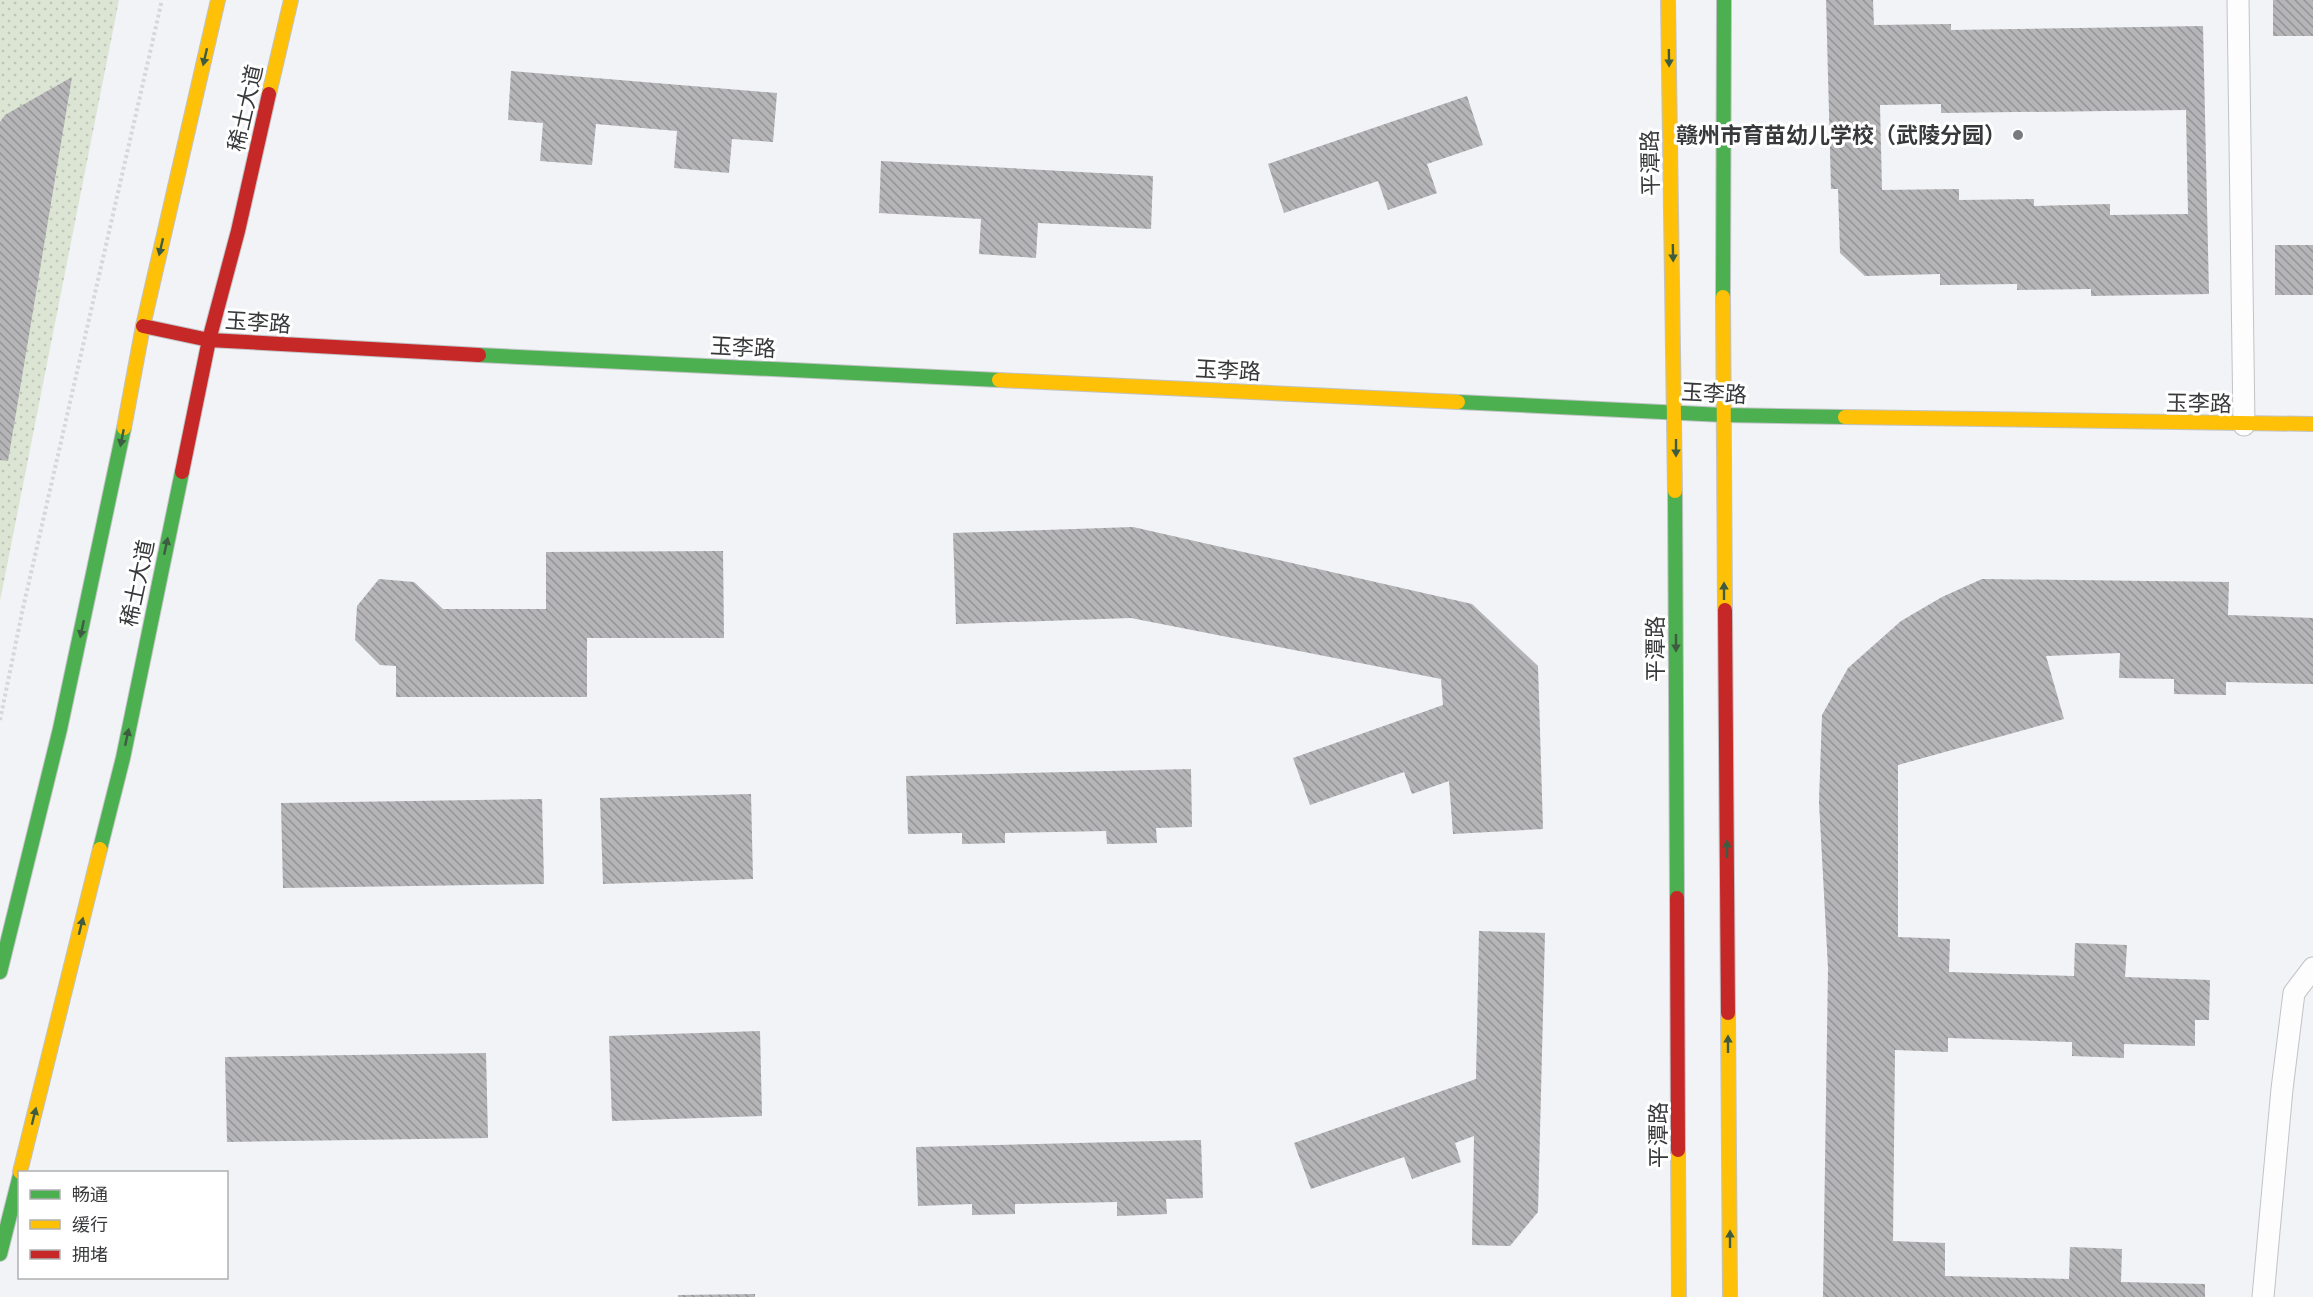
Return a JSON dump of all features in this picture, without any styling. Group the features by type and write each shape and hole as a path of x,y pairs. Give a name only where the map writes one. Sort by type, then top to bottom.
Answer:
{"street":[{"name":"稀土大道","path":"0,972 60,729 110,498 143,326 218,0"},
{"name":"稀土大道","path":"21,1171 123,758 208,340 238,231 291,0"},
{"name":"平潭路","path":"1668,0 1675,412 1679,1297"},
{"path":"1724,0 1723,416 1731,1297"},
{"name":"玉李路","path":"143,326 208,340 350,349 1723,416 2244,425 2313,424"},
{"name":"稀土大道","path":"0,1254 18,1182"}],"lane":[{"path":"2238,0 2244,425"},
{"path":"2263,1297 2282,1089 2295,993 2313,968"}],"path":[{"path":"0,720 23,608 162,0"}],"green space":[{"path":"0,0 119,0 0,601"}],"building":[{"path":"1826,0 1873,0 1874,25 1951,24 1951,30 2203,26 2209,294 2091,296 2091,289 2017,290 2017,284 1940,285 1940,274 1865,276 1840,253 1838,189 1831,189","holes":["1941,104 1941,113 2186,110 2188,214 2110,215 2110,204 2034,206 2034,199 1959,200 1959,189 1882,190 1880,105"]},
{"path":"2273,0 2313,0 2313,36 2273,36"},
{"path":"511,71 777,93 773,142 732,139 729,173 674,168 677,131 596,124 592,165 540,161 543,123 508,120"},
{"path":"72,77 8,461 0,460 0,122 5,115"},
{"path":"1467,96 1483,145 1427,164 1437,193 1388,210 1378,181 1284,213 1268,164"},
{"path":"881,161 1153,176 1151,229 1038,223 1036,258 979,254 981,219 879,213"},
{"path":"2275,245 2313,245 2313,295 2275,295"},
{"path":"1133,527 1472,604 1538,666 1543,829 1453,834 1449,781 1412,794 1404,772 1310,805 1293,758 1443,705 1441,679 1131,618 956,624 953,533"},
{"path":"723,551 724,638 587,638 587,697 396,697 396,666 380,665 355,640 357,606 379,579 414,582 443,609 546,609 546,552"},
{"path":"1982,579 2229,582 2228,615 2313,618 2313,684 2226,682 2226,695 2174,694 2174,679 2119,678 2120,653 2046,656 2064,719 1898,765 1898,937 1950,939 1949,972 2074,976 2075,943 2127,945 2125,977 2210,980 2209,1020 2195,1020 2195,1046 2124,1044 2124,1058 2072,1056 2072,1042 1948,1038 1948,1052 1895,1050 1893,1241 1945,1243 1945,1276 2069,1279 2070,1247 2122,1249 2121,1282 2205,1284 2205,1297 1823,1297 1828,968 1819,802 1822,715 1848,668 1901,621 1942,597"},
{"path":"1191,769 1192,827 1156,828 1157,843 1107,844 1106,831 1005,833 1005,843 962,844 962,833 908,834 906,776"},
{"path":"751,794 753,879 603,884 600,798"},
{"path":"542,799 544,884 283,888 281,803"},
{"path":"1479,931 1545,933 1538,1212 1510,1246 1472,1245 1474,1136 1455,1143 1461,1162 1412,1179 1404,1157 1311,1189 1294,1143 1476,1079"},
{"path":"760,1031 762,1116 612,1121 609,1036"},
{"path":"486,1053 488,1138 227,1142 225,1057"},
{"path":"1201,1140 1203,1198 1166,1199 1167,1214 1117,1216 1117,1202 1015,1204 1015,1214 972,1215 972,1204 918,1206 916,1147"},
{"path":"755,1294 755,1297 678,1297 678,1295"}],"traffic: fast":[{"path":"1723,297 1724,0"},
{"path":"479,355 999,380"},
{"path":"1458,402 1723,415 1845,417"},
{"path":"0,972 60,729 124,428"},
{"path":"100,849 123,758 182,472"},
{"path":"1675,491 1677,898"},
{"path":"0,1254 18,1183"}],"traffic: slow":[{"path":"124,428 143,326 218,0"},
{"path":"269,94 291,0"},
{"path":"1668,0 1675,491"},
{"path":"1723,297 1725,610"},
{"path":"999,380 1458,402"},
{"path":"1845,417 2313,424"},
{"path":"20,1171 100,849"},
{"path":"1728,1013 1730,1297"},
{"path":"1678,1150 1679,1297"}],"traffic: jam":[{"path":"182,472 209,340 238,231 269,94"},
{"path":"143,326 209,340 479,355"},
{"path":"1725,610 1728,1013"},
{"path":"1677,898 1678,1150"}],"place":[{"name":"赣州市育苗幼儿学校（武陵分园）","path":"2018,135"}]}
